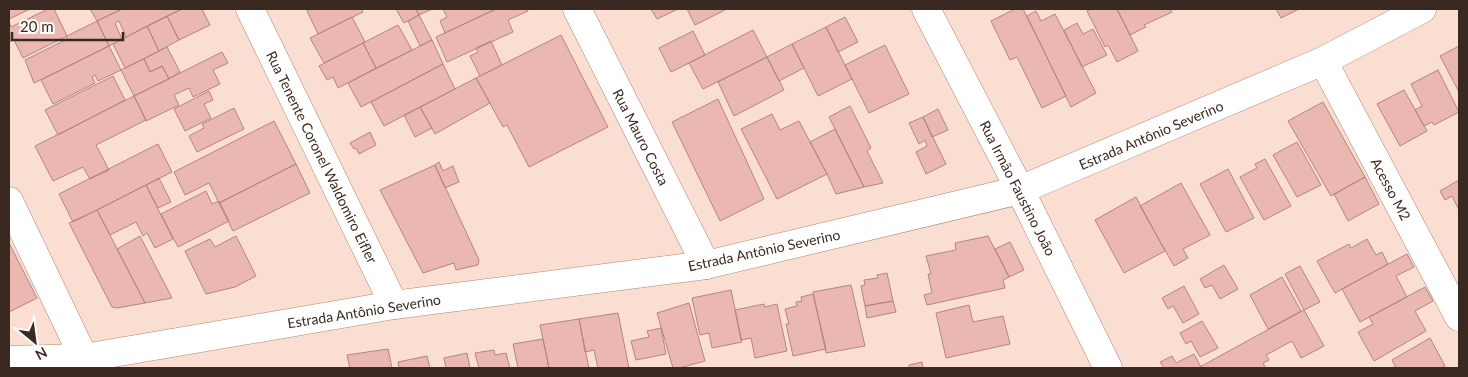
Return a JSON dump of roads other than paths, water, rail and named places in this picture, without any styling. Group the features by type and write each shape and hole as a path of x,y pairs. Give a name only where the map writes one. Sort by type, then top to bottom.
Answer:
{"street":[{"name":"Rua Tenente Coronel Waldomiro Eifler","path":"250,9 394,305"},
{"name":"Rua Mauro Costa","path":"577,9 706,265"},
{"name":"Rua Irmão Faustino João","path":"926,9 1020,190 1108,368"},
{"name":"Estrada Antônio Severino","path":"9,360 84,358 394,305 706,265 1020,190 1322,61 1422,9"},
{"name":"Acesso M2","path":"1322,61 1459,317"},
{"path":"9,201 84,358"}]}
